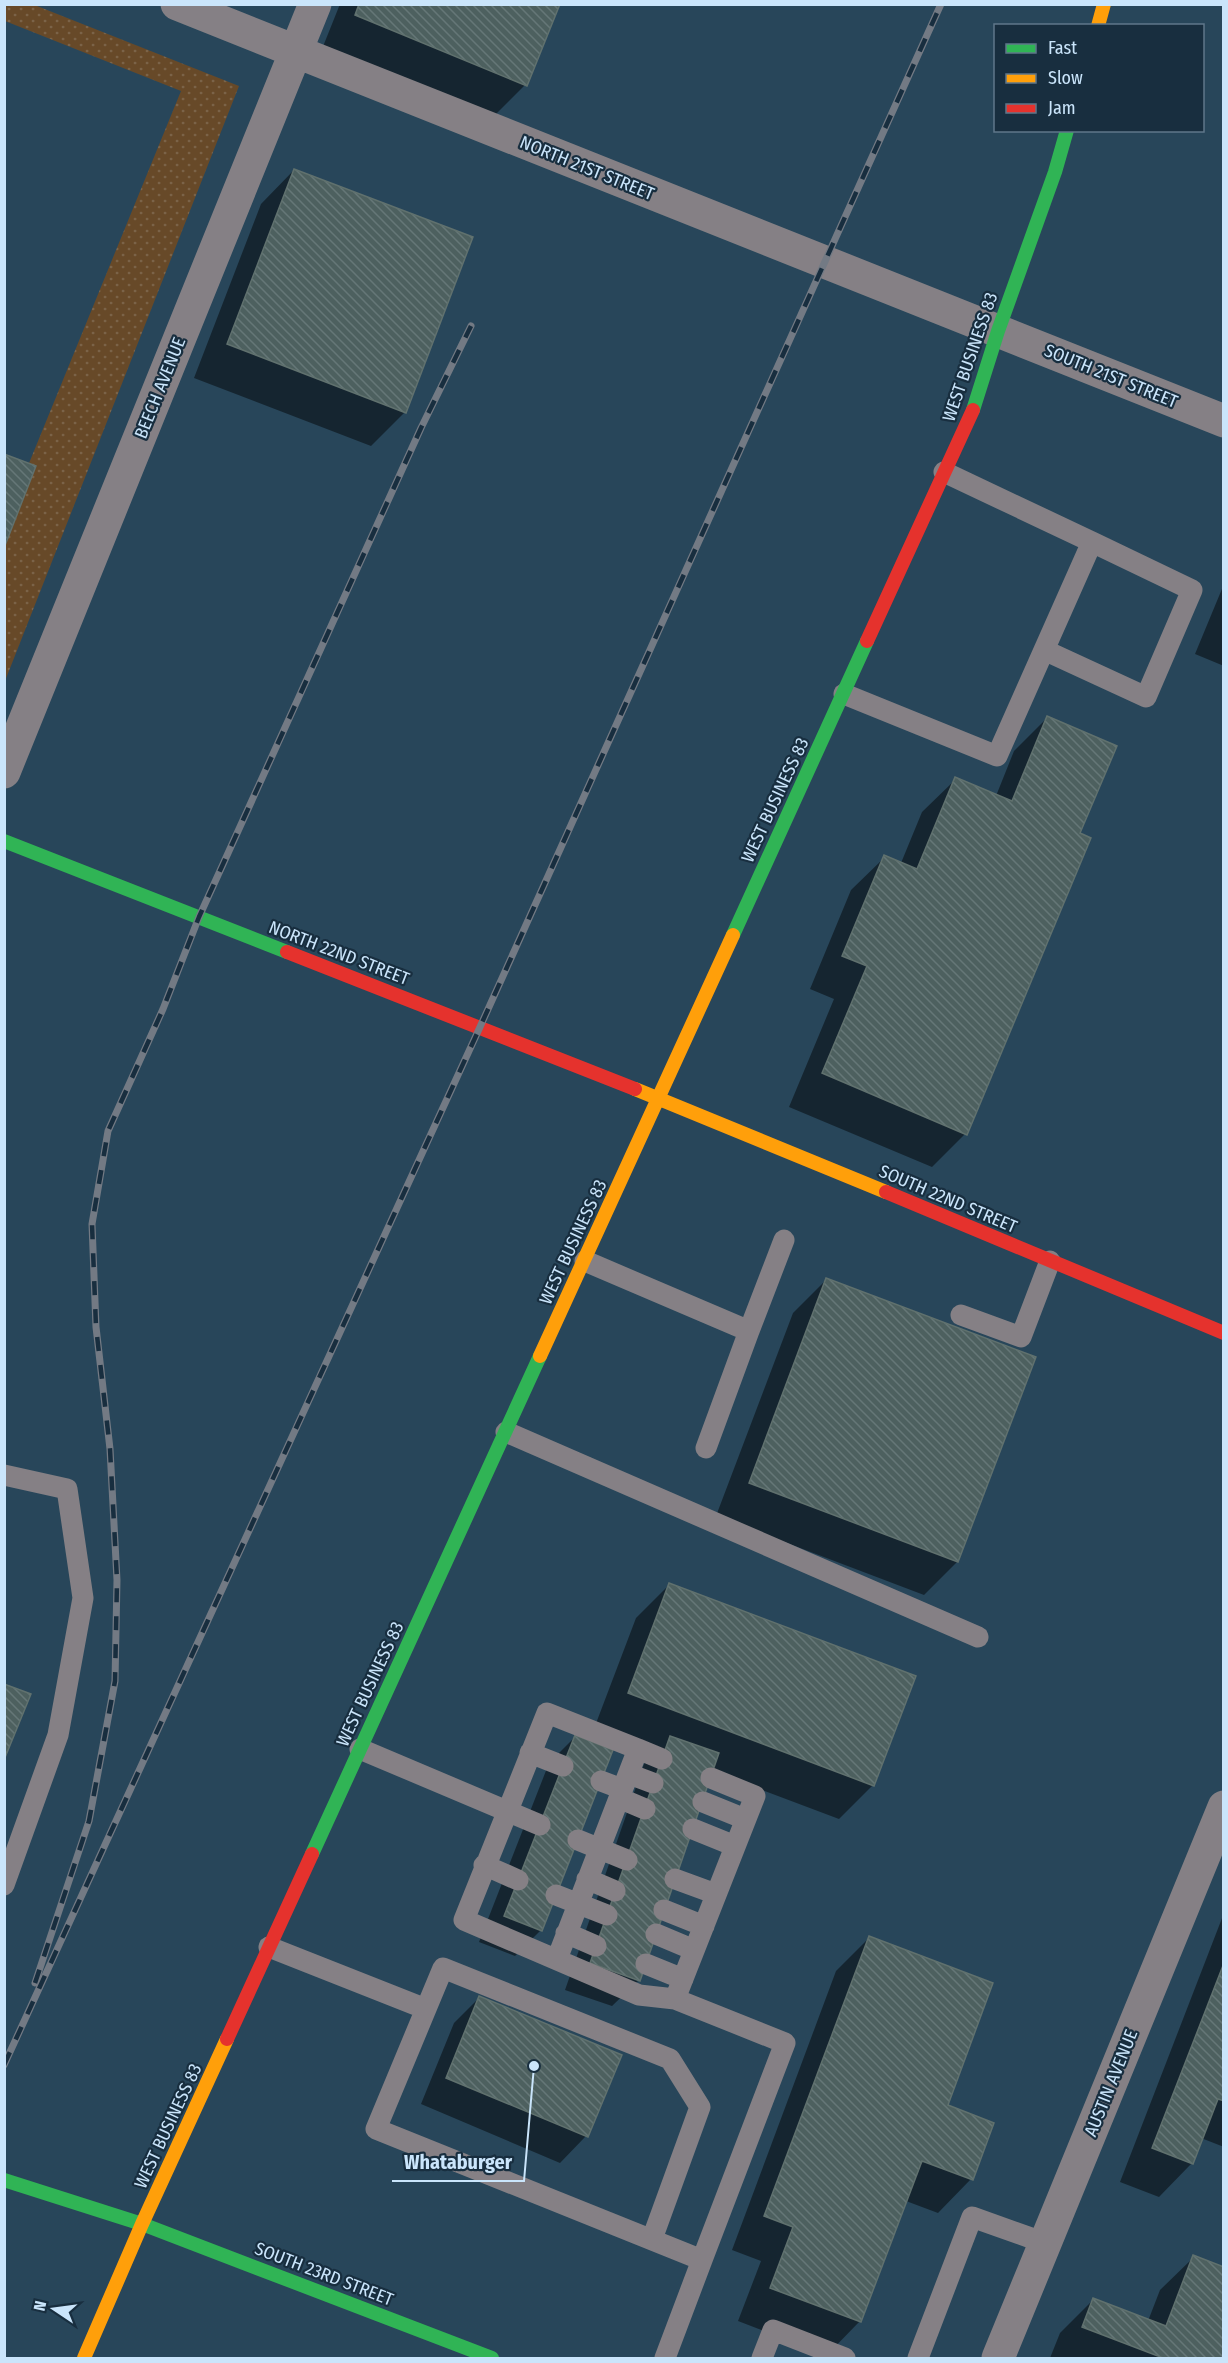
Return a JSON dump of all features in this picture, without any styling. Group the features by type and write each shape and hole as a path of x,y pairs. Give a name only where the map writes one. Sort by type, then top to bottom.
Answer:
{"main road":[{"path":"1099,24 1104,4"},
{"name":"WEST BUSINESS 83","path":"84,2358 142,2224 975,406 998,331 1055,172 1066,132"},
{"name":"NORTH 22ND STREET","path":"4,841 659,1098"},
{"name":"SOUTH 22ND STREET","path":"659,1098 1224,1333"},
{"name":"SOUTH 23RD STREET","path":"4,2180 142,2224 492,2358"}],"street":[{"name":"NORTH 21ST STREET","path":"177,4 998,331"},
{"name":"BEECH AVENUE","path":"4,772 315,4"},
{"name":"SOUTH 21ST STREET","path":"998,331 1224,421"},
{"name":"AUSTIN AVENUE","path":"998,2358 1224,1807"}],"lane":[{"path":"944,472 1192,591 1146,696 1044,650"},
{"path":"844,694 997,756 1092,542"},
{"path":"706,1448 784,1240"},
{"path":"585,1261 750,1331"},
{"path":"961,1315 1021,1337 1050,1261"},
{"path":"506,1432 978,1636"},
{"path":"4,1474 67,1489 83,1598 58,1735 4,1885"},
{"path":"662,1759 547,1713 484,1865 464,1920 639,1995 675,1999 785,2043 665,2358"},
{"path":"360,1749 540,1825"},
{"path":"557,1959 638,1749"},
{"path":"530,1753 563,1767"},
{"path":"675,1999 755,1796 711,1778"},
{"path":"601,1781 623,1787 654,1783"},
{"path":"623,1787 645,1809"},
{"path":"703,1802 745,1819"},
{"path":"693,1828 735,1846"},
{"path":"578,1840 627,1860"},
{"path":"484,1865 518,1880"},
{"path":"587,1879 615,1891"},
{"path":"675,1879 716,1894"},
{"path":"556,1895 607,1915"},
{"path":"664,1910 704,1926"},
{"path":"566,1933 596,1946"},
{"path":"656,1934 694,1950"},
{"path":"269,1947 426,2009"},
{"path":"646,1964 683,1979"},
{"path":"652,2239 700,2107 670,2059 443,1968 376,2129 702,2260"},
{"path":"918,2358 972,2217 1045,2243"},
{"path":"762,2358 772,2330 845,2358"}],"shaded area":[{"path":"32,4 239,86 5,681 5,522 181,91 5,21 5,5"}],"building":[{"path":"359,4 560,4 527,86 355,15"},
{"path":"294,169 473,237 406,413 227,344"},
{"path":"4,454 36,466 4,548"},
{"path":"1047,716 1117,746 1080,833 1091,838 967,1135 822,1073 867,966 842,956 884,855 917,869 955,777 1012,801"},
{"path":"826,1278 1036,1357 958,1562 749,1483"},
{"path":"669,1583 916,1676 874,1786 628,1693"},
{"path":"4,1684 31,1694 4,1760"},
{"path":"575,1735 613,1750 542,1931 504,1916"},
{"path":"670,1736 719,1753 640,1981 590,1963"},
{"path":"869,1936 993,1983 948,2105 994,2123 973,2180 922,2161 861,2322 770,2288 793,2227 764,2216"},
{"path":"1224,1963 1224,2101 1218,2099 1193,2164 1152,2148"},
{"path":"479,1996 622,2055 588,2137 446,2078"},
{"path":"1193,2255 1224,2267 1224,2358 1163,2358 1082,2327 1093,2298 1166,2326"}],"railway":[{"path":"4,2065 480,1027 941,4"},
{"path":"35,1983 89,1821 115,1681 117,1580 110,1449 96,1327 92,1224 108,1131 163,1009 199,917 421,428 471,326"}],"traffic: fast":[{"path":"973,410 998,331 1055,172 1066,132"},
{"path":"733,935 867,641"},
{"path":"4,841 287,952"},
{"path":"312,1854 540,1356"},
{"path":"4,2180 142,2224"},
{"path":"142,2224 492,2358"}],"traffic: slow":[{"path":"1099,24 1104,4"},
{"path":"540,1356 733,935"},
{"path":"635,1089 886,1192"},
{"path":"84,2358 142,2224 227,2039"}],"traffic: jam":[{"path":"867,641 973,410"},
{"path":"287,952 635,1089"},
{"path":"886,1192 1224,1333"},
{"path":"227,2039 312,1854"}],"place":[{"name":"Whataburger","path":"534,2066"}]}
